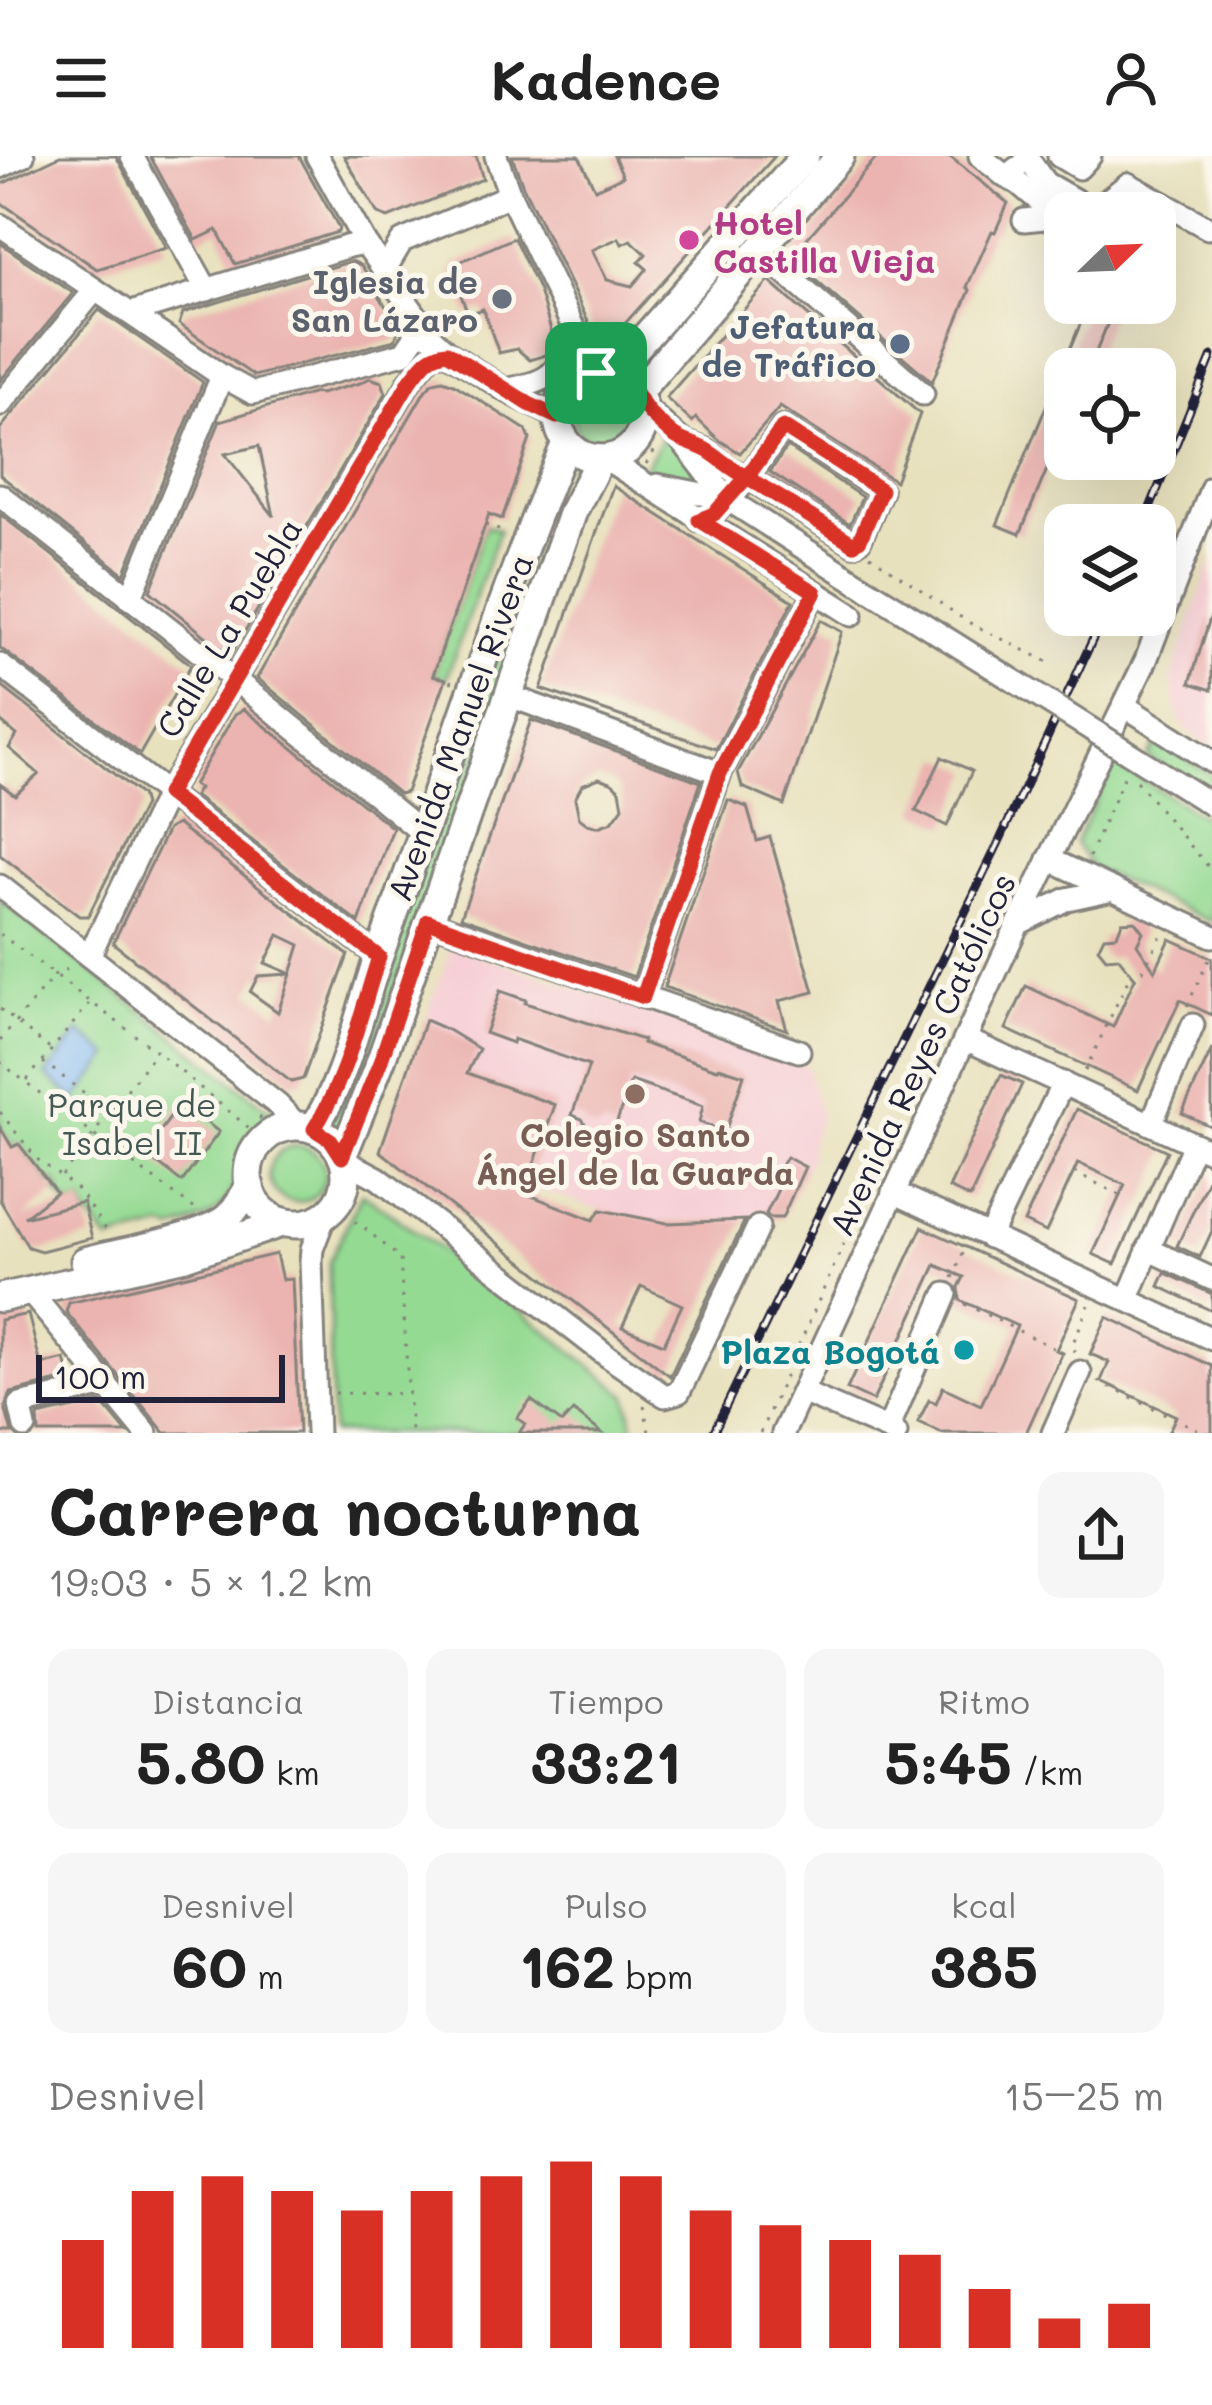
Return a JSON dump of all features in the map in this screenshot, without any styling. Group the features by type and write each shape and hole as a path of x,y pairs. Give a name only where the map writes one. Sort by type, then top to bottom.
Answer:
{"main road":[{"path":"603,373 630,384 640,399 642,430 618,456 603,459 587,457 562,430 564,392 583,376 603,373 625,360 806,156"},
{"path":"640,399 840,156"},
{"name":"Avenida Manuel Rivera","path":"306,1128 327,1109 341,1073 528,542 562,430"},
{"name":"Avenida Manuel Rivera","path":"351,1168 381,1060 507,695 573,511 603,459"},
{"path":"0,1282 215,1225 236,1208 250,1186 252,1157 260,1144 284,1128 306,1128 331,1140 351,1168 336,1218 298,1232 0,1298"},
{"path":"250,1186 262,1209 298,1232"}],"street":[{"path":"0,167 22,156"},
{"path":"132,156 207,290"},
{"path":"317,156 365,243 415,316 447,352 562,430"},
{"path":"496,156 573,327 603,373"},
{"path":"980,156 1044,203"},
{"path":"1059,156 1079,168 1090,156"},
{"path":"1006,177 1028,161 1058,192"},
{"path":"1117,192 1128,184 1143,192"},
{"path":"384,271 402,241 510,195"},
{"path":"1176,210 1208,228"},
{"path":"1024,220 1044,218"},
{"path":"0,225 254,393 390,358 410,347 415,316"},
{"path":"131,314 365,243"},
{"path":"760,250 923,394"},
{"path":"0,405 95,290"},
{"path":"506,390 535,385 552,373 561,362 573,327"},
{"name":"Calle La Puebla","path":"88,956 167,794 407,386 431,356 447,352"},
{"path":"390,358 404,368 407,386"},
{"path":"130,599 222,376"},
{"path":"640,399 727,499 1212,805"},
{"path":"675,436 706,450 728,468 747,477 854,544 880,488 783,427 747,477 714,514 699,520"},
{"path":"603,459 852,615"},
{"path":"643,481 727,499"},
{"name":"Avenida Reyes Católicos","path":"783,1433 793,1387 893,1192 1125,706 1212,487"},
{"path":"0,496 424,834"},
{"path":"643,997 720,773 815,592"},
{"path":"0,665 379,957"},
{"path":"507,695 720,773"},
{"path":"1125,706 1212,762"},
{"path":"1049,859 1212,936"},
{"path":"0,886 306,1128"},
{"path":"1018,924 1067,899 1112,890"},
{"path":"428,921 799,1051"},
{"path":"1151,1124 1193,1025"},
{"path":"965,1039 1203,1148 1127,1300"},
{"path":"981,1233 1002,1207 1070,1086"},
{"path":"351,1168 665,1396 679,1392 758,1227"},
{"path":"893,1192 1212,1339"},
{"path":"298,1232 317,1433"},
{"path":"1144,1260 1212,1279"},
{"path":"30,1292 146,1433"},
{"path":"793,1387 880,1429 946,1294"},
{"path":"1053,1433 1080,1372"},
{"path":"25,1427 20,1405 106,1385"}],"path":[{"path":"643,481 675,436"},
{"path":"446,679 433,675 485,525 528,542"},
{"path":"854,544 968,622 1054,664"},
{"path":"1082,874 1127,771 1212,872"},
{"path":"1070,1086 1129,978 1135,979 1142,971 1170,916"},
{"path":"0,934 156,1051 254,1132 269,1099"},
{"path":"1193,1025 1198,1016 1185,1011 1212,953"},
{"path":"0,1041 54,976 88,956"},
{"path":"26,1082 90,1003"},
{"path":"0,1009 51,1049"},
{"path":"61,1177 156,1051"},
{"path":"42,1060 110,1112"},
{"path":"0,1062 215,1225"},
{"path":"760,1433 793,1387 872,1180 923,1079"},
{"path":"0,1112 37,1159 75,1187 114,1239 117,1252"},
{"path":"1074,1172 1120,1195"},
{"path":"336,1218 362,1226 400,1258 411,1433"},
{"path":"946,1294 981,1233"},
{"path":"1080,1372 1073,1343 1096,1286"},
{"path":"315,1393 409,1394"}],"shaded area":[{"path":"1212,558 1212,751 1182,725 1172,677"},
{"name":"Colegio Santo Ángel de la Guarda","path":"452,946 807,1067 820,1115 809,1150 812,1154 782,1218 660,1222 593,1208 429,1150 479,1049 425,1020"}],"green space":[{"path":"600,389 619,397 627,416 619,435 600,443 581,435 573,416 581,397"},
{"path":"667,430 727,499 638,478"},
{"path":"576,452 587,457 337,1148 323,1134 415,860"},
{"path":"485,525 499,530 446,679 433,675"},
{"path":"1158,741 1212,775 1212,799 1148,757"},
{"path":"1114,763 1212,822 1212,922 1092,868 1075,843"},
{"name":"Parque de Isabel II","path":"0,900 277,1116 249,1139 233,1188 213,1214 173,1231 166,1227 109,1241 86,1213 83,1202 68,1206 56,1191 60,1188 55,1181 50,1184 19,1144 12,1147 0,1127"},
{"path":"297,1146 317,1154 325,1174 317,1194 297,1202 277,1194 269,1174 277,1154"},
{"path":"362,1193 479,1277 628,1396 634,1433 332,1433 329,1262"}],"water":[{"path":"80,1032 110,1056 76,1100 46,1075"}],"building":[{"path":"60,156 116,156 166,248 97,269 0,202 0,185"},
{"path":"150,156 299,156 338,232 235,264 217,230 196,240"},
{"path":"344,156 476,156 483,179 388,218 378,214"},
{"path":"512,156 579,156 595,189 623,176 614,156 775,156 612,338 595,336","holes":["619,238 622,244 631,240 646,254 639,262 647,269 632,286 607,280 592,250"]},
{"path":"878,156 949,156 1008,203 967,287 970,290 932,382 790,258"},
{"name":"Iglesia de San Lázaro","path":"514,238 539,291 553,337 546,355 530,360 517,349 499,353 483,309 468,314 452,271 455,264"},
{"path":"0,243 73,293 0,381"},
{"path":"352,261 362,266 399,329 395,340 254,376 179,324 183,313"},
{"path":"769,281 920,414 895,481 780,407 740,453 696,418 692,422 666,398"},
{"path":"99,310 203,382 124,574 0,475 0,429"},
{"path":"1080,324 1107,324 1098,348 1070,348"},
{"path":"370,378 382,382 386,393 230,656 150,591 220,421","holes":["259,446 274,516 225,454"]},
{"path":"443,380 526,430 530,439 502,519 489,514 433,675 446,679 406,792 399,794 257,678 425,391"},
{"path":"1044,412 1044,476 1020,534 997,525"},
{"path":"787,447 862,497 850,524 770,472"},
{"path":"613,486 793,601 716,749 541,689"},
{"path":"0,514 191,665 140,754 0,648"},
{"path":"1212,619 1212,690 1190,683"},
{"path":"821,620 842,632 784,805 742,787 738,772"},
{"path":"0,685 141,795 144,805 88,916 79,916 0,855 0,784 15,795 39,774 9,748 17,735 0,721"},
{"path":"244,709 393,828 359,923 194,796 199,788 193,785 235,714"},
{"path":"531,720 701,782 634,977 461,917","holes":["599,778 620,790 623,807 612,822 598,827 587,824 579,818 575,798 582,785"]},
{"path":"942,757 972,771 947,826 916,811"},
{"path":"728,800 747,807 757,841 770,837 814,992 779,1001 787,1030 664,987"},
{"path":"177,824 348,955 303,1079 291,1082 113,943 168,829","holes":["279,935 300,945 291,974 265,963","291,974 278,1012 250,992 258,976"]},
{"path":"1135,921 1143,932 1137,944 1155,971 1170,939 1212,958 1212,1015 1180,1000 1138,1090 1006,1029 1026,986 1113,1027 1135,978 1118,957 1106,958 1098,948 1104,936 1117,935 1122,922"},
{"path":"500,991 744,1075 725,1132 699,1122 703,1106 631,1081 614,1130 587,1126 572,1115 589,1066 485,1033"},
{"path":"425,1020 479,1049 467,1073 555,1105 524,1193 593,1220 601,1210 667,1223 745,1220 670,1376 380,1151","holes":["641,1286 682,1305 664,1344 622,1327"]},
{"path":"1212,1049 1212,1127 1182,1113"},
{"path":"1001,1075 1022,1084 970,1198 949,1188"},
{"path":"181,1103 219,1132 182,1182 144,1153"},
{"path":"1077,1109 1167,1151 1115,1264 1093,1254 1125,1185 1078,1163 1046,1232 1024,1222"},
{"path":"0,1127 12,1147 19,1144 56,1192 24,1217 83,1202 92,1238 41,1251 28,1247 0,1200"},
{"path":"786,1157 805,1167 782,1218 770,1218 766,1214 786,1173 779,1169"},
{"path":"1212,1171 1212,1231 1200,1257 1177,1246"},
{"path":"922,1227 1079,1299 1056,1350 1062,1353 1026,1433 941,1433 918,1422 929,1400 936,1403 943,1387 981,1405 1017,1326 960,1300 964,1277 936,1265 873,1401 847,1389"},
{"path":"276,1254 282,1280 292,1279 299,1433 165,1433 66,1312 69,1303"},
{"path":"1165,1273 1212,1294 1212,1311 1159,1286"},
{"path":"28,1314 41,1365 65,1359 70,1378 11,1393 5,1407 12,1433 0,1433 0,1320"},
{"path":"1107,1317 1212,1366 1212,1433 1168,1433 1176,1416 1101,1381 1109,1362 1090,1354"},
{"path":"531,1400 562,1423 573,1411 602,1433 519,1433 525,1424 517,1418"},
{"path":"101,1402 127,1433 39,1433 38,1416"}],"railway":[{"path":"1152,504 1212,356"},
{"path":"713,1433 1094,636"}],"place":[{"name":"Hotel Castilla Vieja","path":"689,240"},
{"name":"Iglesia de San Lázaro","path":"502,299"},
{"name":"Jefatura de Tráfico","path":"900,344"},
{"name":"Colegio Santo Ángel de la Guarda","path":"635,1094"},
{"name":"Plaza Bogotá","path":"964,1350"}],"route":[{"path":"596,373 583,376 564,392 557,417 447,352 431,356 410,381 167,794 379,957 341,1073 314,1129 331,1140 342,1157 428,921 643,997 720,773 815,592 699,520 714,514 747,477 854,544 881,490 783,427 747,477 668,430 620,377 596,373"}]}
